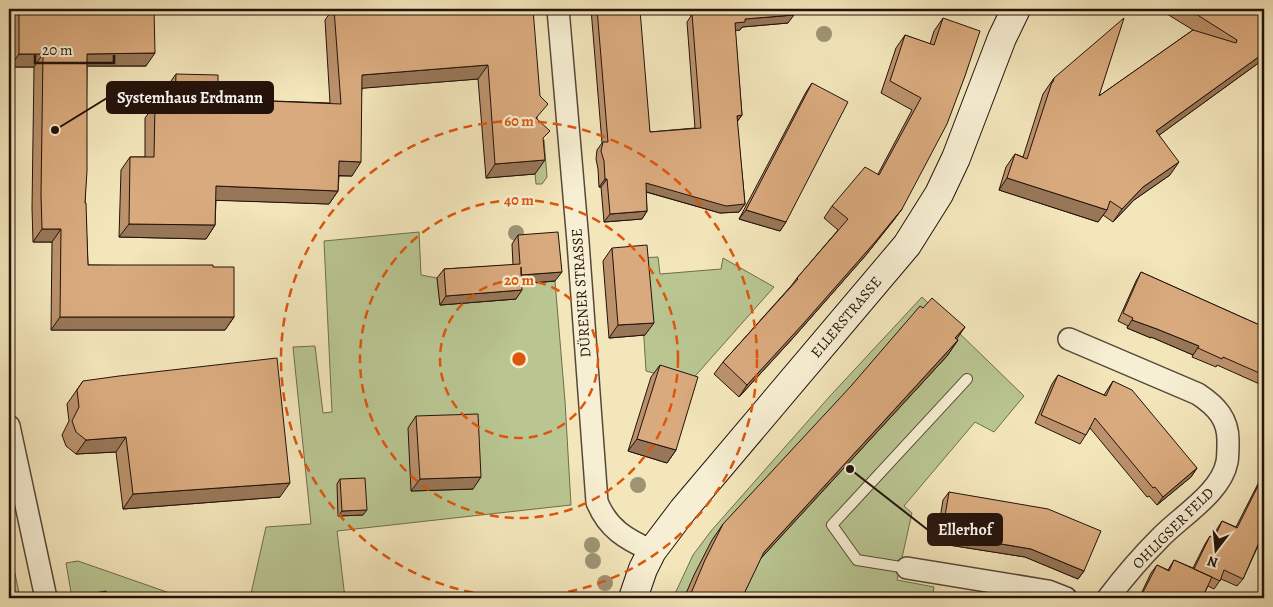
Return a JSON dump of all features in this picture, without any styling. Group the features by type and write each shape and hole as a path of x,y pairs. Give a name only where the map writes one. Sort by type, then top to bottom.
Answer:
{"main road":[{"name":"ELLERSTRASSE","path":"633,598 643,569 652,551 683,510 907,245 939,194 956,158 1002,38 1016,9"}],"street":[{"name":"DÜRENER STRASSE","path":"558,9 578,242 597,502 600,511 609,524 634,543 652,551"},
{"name":"OHLIGSER FELD","path":"1069,339 1198,394 1217,409 1223,418 1228,438 1227,461 1220,480 1208,494 1138,561 1108,598"},
{"path":"9,426 46,598"},
{"path":"907,568 1048,591 1066,598"}],"lane":[{"path":"907,568 857,560 832,525 967,379"}],"green space":[{"path":"544,140 547,177 542,184 536,184 533,152 537,141"},
{"path":"419,232 421,275 437,278 440,305 515,299 515,284 555,281 571,505 337,531 345,598 250,598 266,527 311,524 293,347 315,346 323,413 332,412 324,241"},
{"path":"658,257 660,274 721,269 723,258 774,287 689,383 646,371 639,258"},
{"path":"922,297 1024,396 994,432 975,422 904,506 912,513 897,580 934,587 932,598 673,598 693,555 711,531 830,396"},
{"path":"78,561 184,598 72,598 66,563"},
{"path":"13,564 20,598 9,598 9,565"}],"building":[{"path":"19,9 154,9 155,53 87,54 87,171 85,203 88,265 213,265 213,267 234,267 234,317 60,317 61,229 42,229 43,54 19,54"},
{"path":"334,9 533,9 540,96 548,104 536,118 550,131 543,138 545,160 495,164 488,65 362,75 361,162 339,161 338,191 216,186 215,225 129,224 130,157 154,157 155,104 175,104 176,74 218,75 218,99 341,104"},
{"path":"597,9 620,9 621,12 640,10 650,132 701,128 692,14 696,14 696,9 793,9 794,15 745,19 745,22 735,23 742,115 737,116 745,204 726,206 646,183 647,211 610,214 607,179 605,179 604,161 601,151 603,142 608,142"},
{"path":"1188,9 1264,9 1264,53 1156,131 1179,162 1143,187 1122,209 1110,201 1107,210 1007,178 1015,154 1027,159 1054,78 1124,18 1099,96 1193,30 1236,43 1237,40"},
{"path":"943,18 980,31 947,124 902,209 802,325 747,385 723,362 798,279 848,219 832,206 865,167 879,175 921,98 890,81 905,35 934,45"},
{"path":"812,83 848,102 786,222 746,210"},
{"path":"558,232 562,272 521,275 522,290 446,296 444,269 520,264 518,235"},
{"path":"647,245 654,323 618,325 612,248"},
{"path":"1141,272 1264,327 1264,375 1223,357 1222,359 1198,348 1199,346 1132,320 1133,318 1123,313"},
{"path":"932,298 965,327 955,338 958,340 764,552 742,598 689,598 723,524 851,386 920,306 923,308"},
{"path":"277,358 290,483 133,494 126,437 86,440 76,432 72,421 79,407 77,390 83,381"},
{"path":"660,365 698,377 676,450 637,439"},
{"path":"1058,375 1106,396 1113,381 1132,390 1197,468 1163,497 1155,487 1153,488 1095,418 1086,435 1041,415"},
{"path":"478,414 481,477 420,479 416,416"},
{"path":"1264,474 1264,531 1243,579 1224,570 1220,581 1194,569 1210,536 1214,539 1222,521 1237,528"},
{"path":"365,478 367,510 342,511 340,479"},
{"path":"949,492 1048,509 1101,531 1084,571 1031,549 942,534"},
{"path":"1174,560 1212,577 1202,598 1146,598 1141,596 1157,565 1169,571"},
{"path":"9,564 15,598 9,598"},
{"path":"106,591 107,598 80,598 79,596"},
{"path":"1004,594 1027,598 1003,598"}],"place":[{"name":"Systemhaus Erdmann","path":"55,130"},
{"name":"Ellerhof","path":"850,469"}]}
